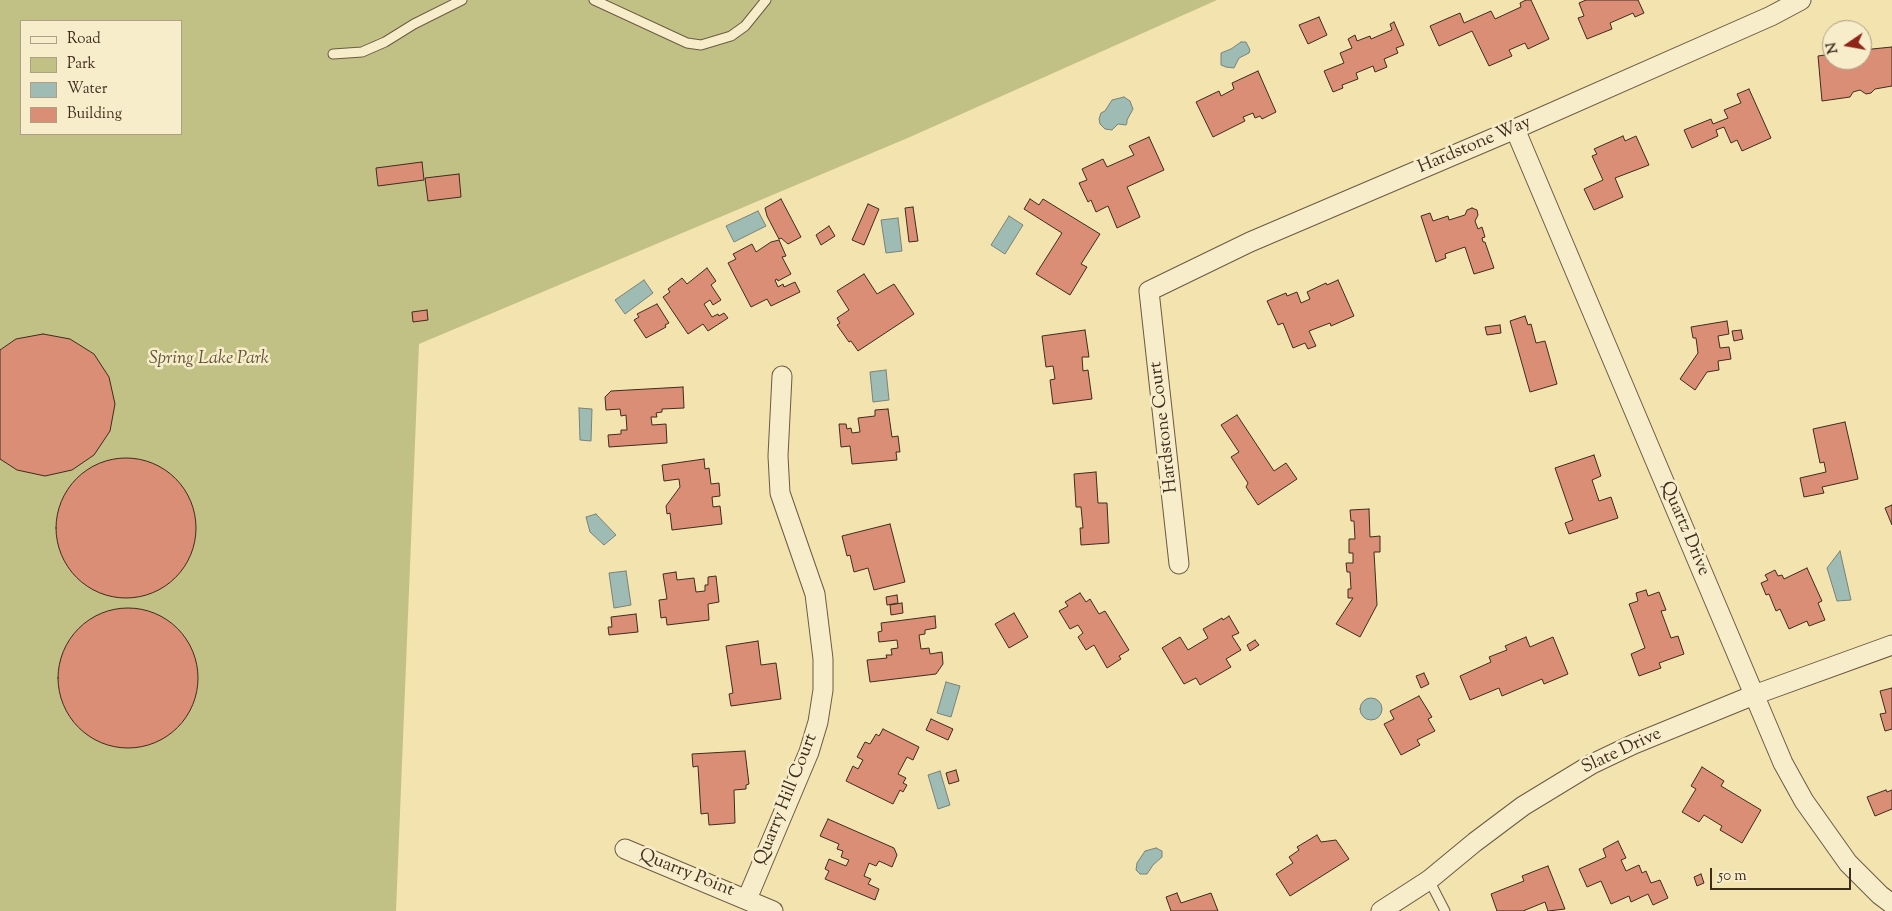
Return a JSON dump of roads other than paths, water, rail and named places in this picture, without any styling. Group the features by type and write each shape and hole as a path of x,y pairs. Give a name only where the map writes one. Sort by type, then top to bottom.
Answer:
{"street":[{"name":"Hardstone Way","path":"1149,290 1250,242 1515,129 1771,16 1801,0"},
{"name":"Quartz Drive","path":"1515,129 1783,762 1804,800 1848,863 1880,895 1892,904"},
{"name":"Hardstone Court","path":"1149,290 1179,564"},
{"name":"Quarry Hill Court","path":"747,899 809,752 818,722 823,690 824,659 815,594 780,493 778,456 782,376"},
{"name":"Slate Drive","path":"1381,911 1429,880 1523,806 1592,764 1634,744 1754,695 1892,645"},
{"name":"Quarry Point","path":"625,849 773,911"}],"lane":[{"path":"333,54 362,52 385,42 414,24 462,0"},
{"path":"594,0 687,43 701,45 731,36 745,26 766,0"},
{"path":"1429,880 1445,911"}],"water":[{"path":"1241,42 1246,42 1250,50 1249,53 1239,58 1234,68 1221,65 1221,53"},
{"path":"1124,97 1130,101 1133,109 1126,125 1118,124 1112,130 1105,129 1100,124 1101,113 1105,111 1112,100"},
{"path":"758,211 766,226 734,242 726,226"},
{"path":"1009,216 1023,225 1005,254 991,245"},
{"path":"898,218 902,251 886,253 881,220"},
{"path":"644,280 653,293 625,314 615,300"},
{"path":"886,370 889,400 873,402 870,372"},
{"path":"579,408 592,409 591,441 580,440"},
{"path":"596,514 616,535 604,545 590,532 586,517"},
{"path":"1840,551 1851,600 1837,601 1827,568"},
{"path":"626,571 631,605 614,608 609,573"},
{"path":"946,682 960,686 951,717 937,713"},
{"path":"1371,698 1379,701 1382,709 1379,717 1371,720 1363,717 1360,709 1363,701"},
{"path":"940,771 950,805 938,809 928,775"},
{"path":"1156,848 1162,851 1162,857 1147,874 1140,874 1136,870 1137,863 1145,851"}],"park label":[{"name":"Spring Lake Park","path":"209,360"}]}
